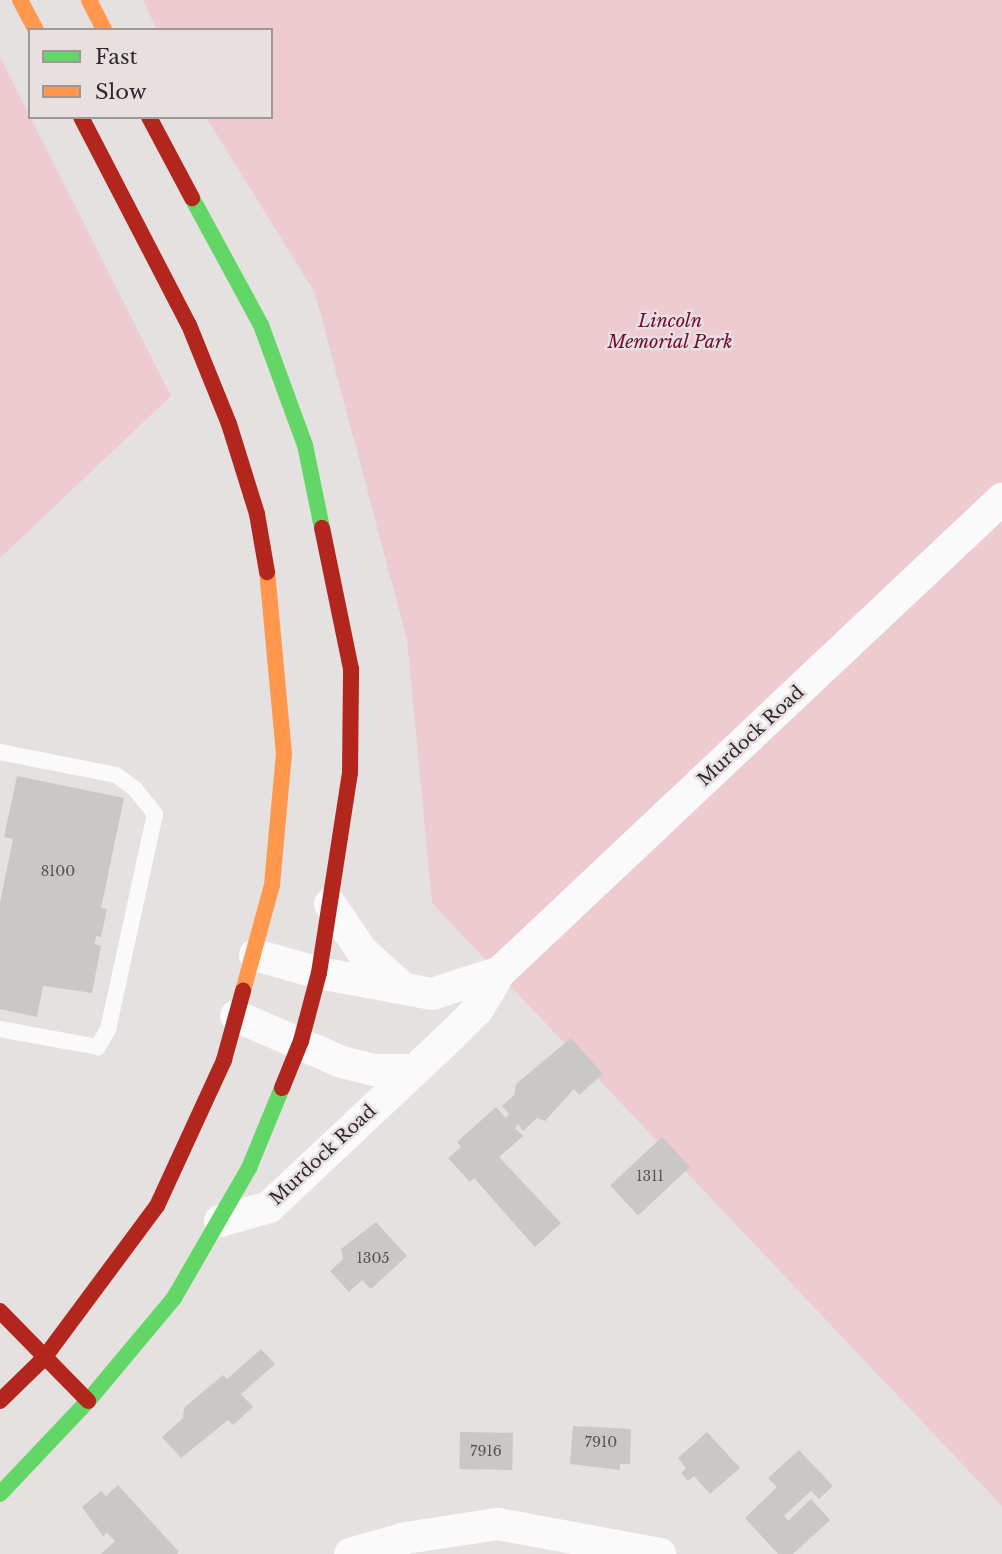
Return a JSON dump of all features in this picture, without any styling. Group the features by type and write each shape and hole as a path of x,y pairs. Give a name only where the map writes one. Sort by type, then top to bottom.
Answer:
{"main road":[{"path":"20,0 35,28"},
{"path":"89,0 103,28"},
{"path":"0,1401 44,1358 94,1297 157,1206 224,1060 272,886 284,754 270,589 257,514 229,424 189,324 82,119"},
{"path":"0,1494 88,1401 174,1298 249,1168 301,1041 319,973 349,773 351,669 323,522 305,445 261,326 150,119"},
{"path":"0,1311 88,1401"}],"street":[{"name":"Murdock Road","path":"220,1221 269,1207 478,1009 500,972 1002,499"},
{"path":"330,904 362,951 418,991 449,1038"},
{"name":"Murdock Road","path":"255,955 319,973 418,991 500,972"},
{"path":"236,1016 301,1041 342,1062 374,1070 415,1070"},
{"path":"351,1554 406,1538 498,1524 660,1554"}],"lane":[{"path":"0,752 116,775 135,789 155,814 108,1029 98,1047 0,1029"}],"green space":[{"name":"Lincoln Memorial Park","path":"143,0 1002,0 1002,1506 432,903 407,640 315,293 207,119 273,119 273,28 156,28"},
{"path":"0,57 28,113 28,119 31,119 171,396 0,558"}],"building":[{"path":"17,776 124,798 101,908 107,909 101,937 96,936 95,944 101,946 92,993 43,986 37,1017 0,1009 0,903 13,839 4,837"},
{"path":"571,1038 603,1074 579,1095 574,1089 545,1121 537,1118 523,1131 518,1124 515,1128 523,1136 499,1157 561,1223 535,1247 474,1178 470,1182 448,1158 461,1147 457,1142 496,1107 506,1118 509,1114 502,1106 514,1095 516,1084"},
{"path":"662,1137 690,1167 638,1215 610,1185"},
{"path":"376,1222 407,1256 371,1289 362,1280 349,1292 330,1271 343,1259 341,1249"},
{"path":"261,1349 275,1364 241,1394 253,1407 233,1425 228,1420 181,1458 162,1437 183,1418 184,1408 223,1375 227,1379"},
{"path":"573,1426 631,1429 630,1464 620,1464 620,1470 570,1464"},
{"path":"460,1432 513,1433 512,1470 459,1469"},
{"path":"707,1432 740,1468 710,1494 694,1476 688,1481 681,1473 686,1468 678,1458"},
{"path":"799,1450 833,1486 819,1499 811,1491 784,1516 788,1521 811,1499 830,1520 793,1554 778,1554 745,1518 777,1487 768,1478"},
{"path":"118,1485 179,1552 177,1554 101,1554 115,1541 107,1533 103,1536 82,1507 101,1491 106,1496"}],"traffic: fast":[{"path":"192,198 261,325 305,445 322,528"},
{"path":"0,1494 88,1401 174,1298 249,1168 282,1088"}],"traffic: slow":[{"path":"20,0 35,28"},
{"path":"89,0 103,28"},
{"path":"243,991 272,885 284,754 267,572"}],"traffic: jam":[{"path":"82,119 189,325 229,424 257,514 267,572"},
{"path":"150,119 192,198"},
{"path":"282,1088 301,1041 319,973 350,773 351,669 322,528"},
{"path":"0,1401 44,1358 157,1206 224,1060 243,991"},
{"path":"0,1311 88,1401"}]}
